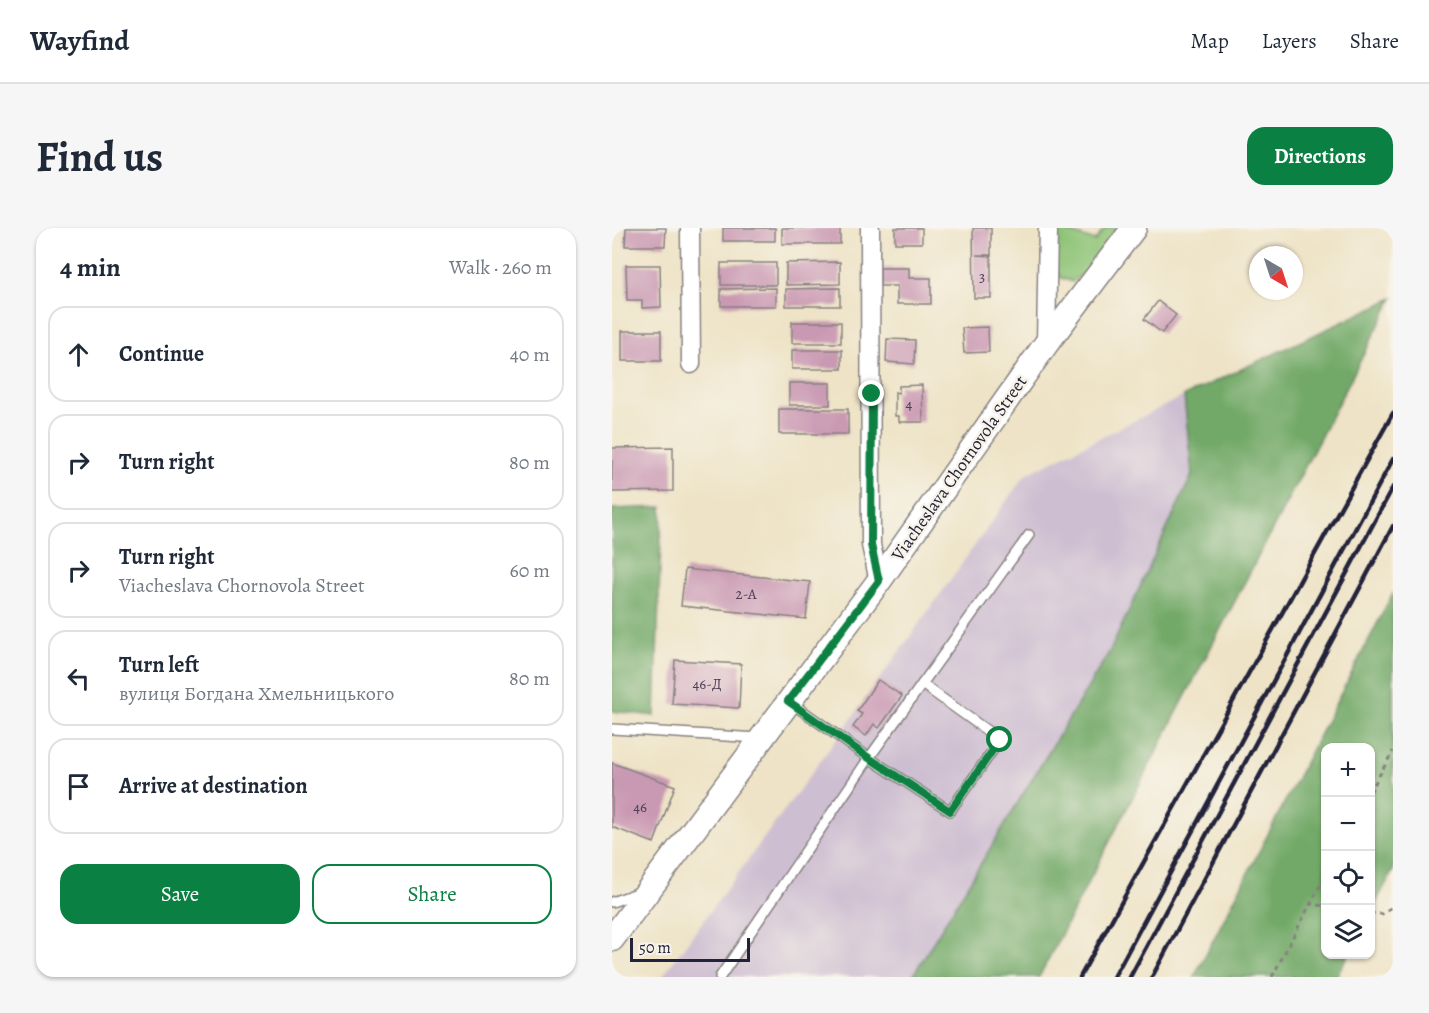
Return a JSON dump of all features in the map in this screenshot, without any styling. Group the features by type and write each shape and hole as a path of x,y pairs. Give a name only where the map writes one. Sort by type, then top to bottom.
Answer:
{"street":[{"path":"690,228 690,364"},
{"path":"870,228 871,545 879,581"},
{"path":"1046,344 1048,228"},
{"name":"Viacheslava Chornovola Street","path":"612,939 879,581 1046,344 1134,228"}],"lane":[{"path":"720,977 869,758 1029,535"},
{"path":"788,701 950,811 1000,740 922,684"},
{"path":"612,729 760,738"},
{"path":"612,902 650,887"}],"path":[{"path":"1375,785 1393,751"},
{"path":"1272,977 1321,883"},
{"path":"1309,904 1321,905"},
{"path":"1375,913 1382,914 1393,906"}],"shaded area":[{"path":"1184,396 1192,475 1110,651 912,977 662,977 857,711 1025,475"}],"green space":[{"path":"1057,228 1095,241 1105,228 1117,228 1084,273 1072,282 1059,277 1056,269"},
{"path":"1393,298 1039,977 912,977 1110,651 1192,475 1184,396"},
{"path":"662,507 655,716 612,711 612,509"},
{"path":"1393,593 1393,870 1375,904 1375,743 1321,743 1321,959 1346,959 1336,977 1194,977"}],"building":[{"path":"626,228 666,228 665,246 625,246"},
{"path":"723,228 775,228 775,241 723,241"},
{"path":"782,228 840,228 840,244 782,244"},
{"path":"895,228 922,228 922,243 895,243"},
{"path":"973,228 991,228 991,255 976,255 991,256 991,298 974,298"},
{"path":"840,262 840,284 786,285 786,263"},
{"path":"721,263 776,263 776,285 721,285"},
{"path":"626,265 660,265 661,307 642,308 642,300 627,300"},
{"path":"880,268 909,268 909,278 931,278 931,304 897,304 897,286 880,286"},
{"path":"776,288 776,306 721,306 721,289"},
{"path":"840,288 840,306 786,306 786,289"},
{"path":"1158,301 1176,315 1162,333 1144,319"},
{"path":"792,322 841,322 841,343 792,343"},
{"path":"988,327 989,352 964,353 962,328"},
{"path":"622,331 661,331 661,361 622,361"},
{"path":"887,339 915,340 914,364 886,362"},
{"path":"792,350 842,350 842,369 792,369"},
{"path":"789,383 830,383 830,405 789,405"},
{"path":"922,385 923,422 899,422 899,416 895,416 895,392 899,393 899,386"},
{"path":"779,409 848,409 848,434 779,434"},
{"path":"673,447 673,491 612,492 612,448"},
{"path":"685,569 810,582 806,619 681,606"},
{"path":"675,660 741,664 739,708 672,704"},
{"path":"878,680 902,696 879,728 874,724 866,736 853,727 862,714 857,711"},
{"path":"612,763 675,786 654,843 612,827"}],"railway":[{"path":"1080,977 1393,413"},
{"path":"1114,977 1393,459"},
{"path":"1130,977 1393,487"},
{"path":"1152,977 1393,526"}],"route":[{"path":"872,394 871,545 879,581 788,701 950,811 1000,740"}]}
